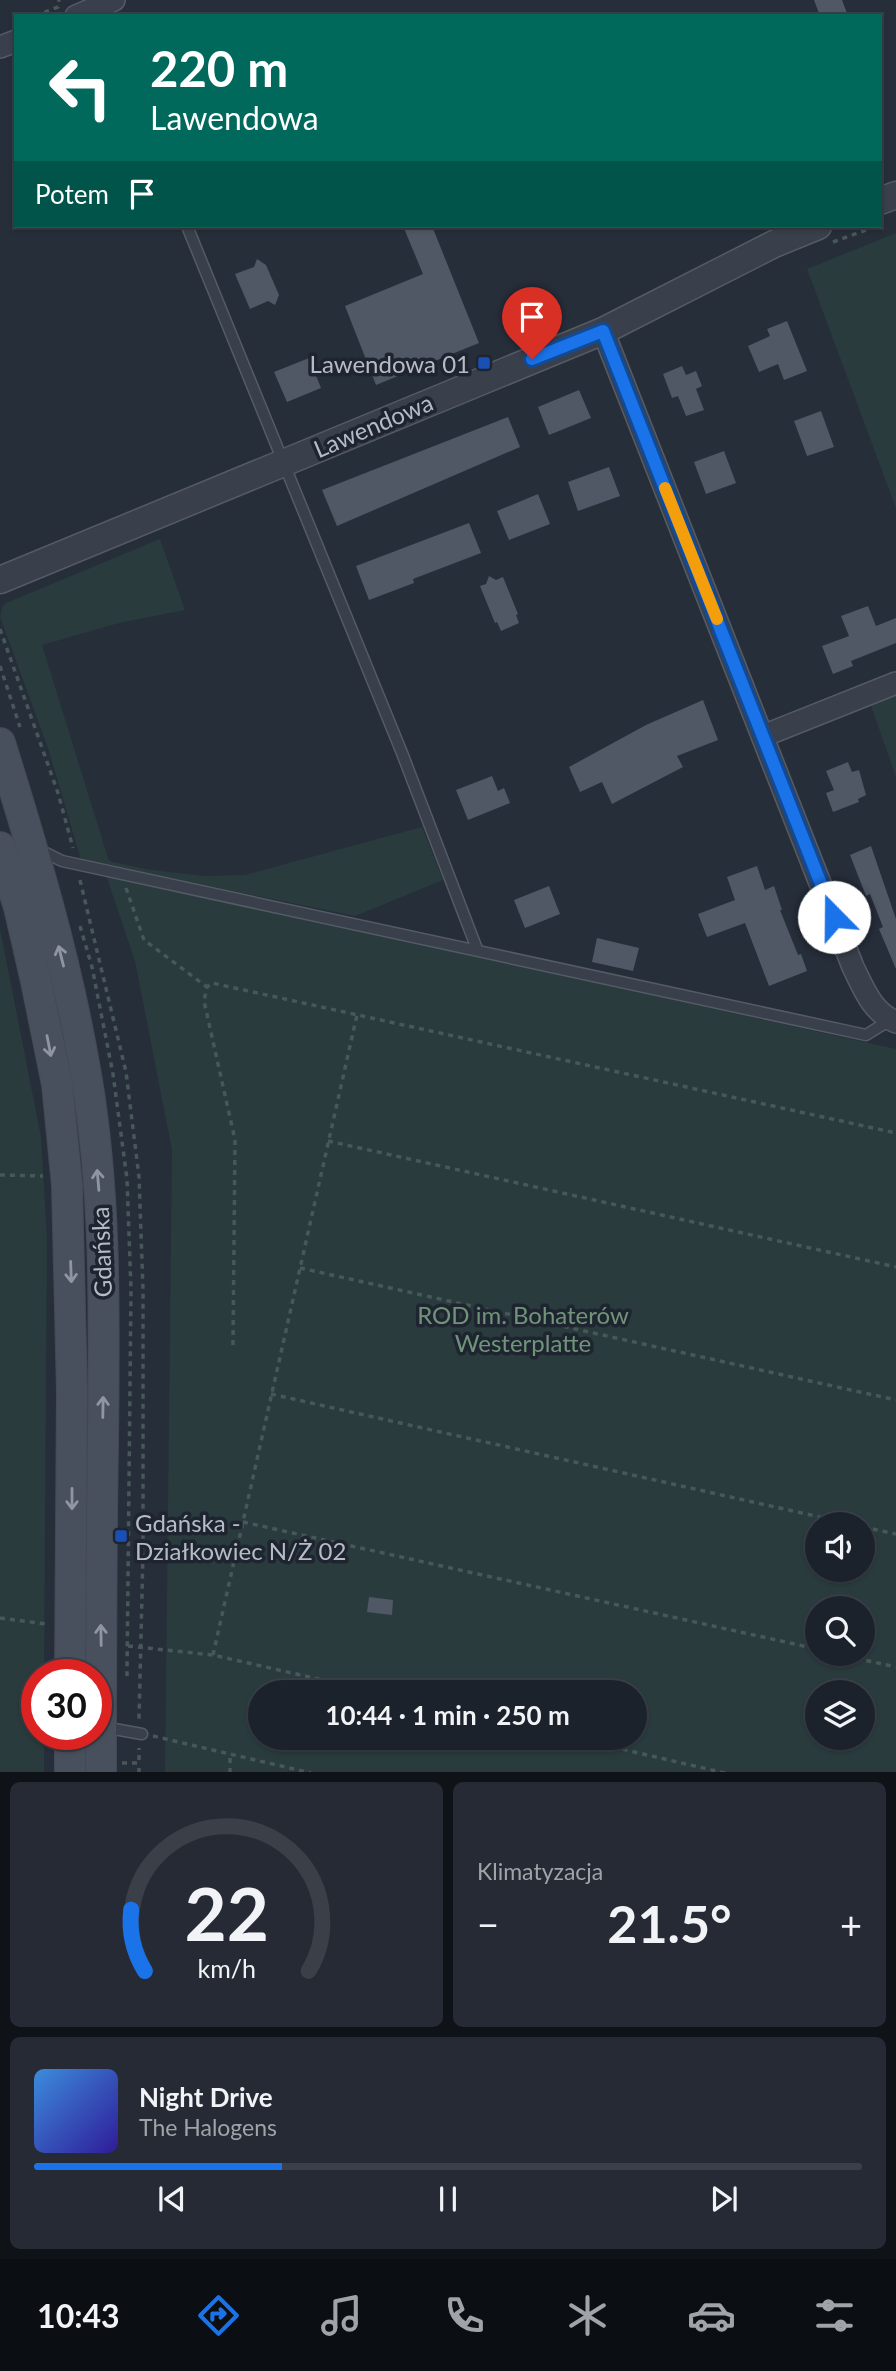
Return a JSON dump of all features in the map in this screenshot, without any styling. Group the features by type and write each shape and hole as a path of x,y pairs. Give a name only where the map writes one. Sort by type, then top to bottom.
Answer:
{"main road":[{"name":"Gdańska","path":"0,743 19,907 57,1084 66,1176 72,1392 70,1659"},
{"name":"Gdańska","path":"11,850 65,974 86,1077 98,1180 103,1290 101,1659"},
{"path":"70,1750 70,1772"},
{"name":"Gdańska","path":"100,1750 101,1772"}],"street":[{"path":"90,10 114,0"},
{"name":"Lawendowa","path":"0,580 603,331 774,244 813,228"},
{"path":"603,331 853,967 867,997 877,1010 893,1021"},
{"path":"763,736 896,683"}],"lane":[{"path":"188,228 402,753 477,949"},
{"path":"11,850 866,1035 893,1021"},
{"path":"112,1728 142,1734"}],"path":[{"path":"41,14 58,7 60,0"},
{"path":"121,873 144,940 207,987"},
{"path":"233,1345 235,1140 208,1026 205,1001 207,987 212,983 896,1133"},
{"path":"213,1655 357,1014"},
{"path":"328,1141 896,1267"},
{"path":"0,1175 66,1176"},
{"path":"300,1268 896,1399"},
{"path":"271,1394 805,1514"},
{"path":"243,1522 805,1646"},
{"path":"875,1530 896,1534"},
{"path":"0,1618 36,1624 70,1623"},
{"path":"101,1643 213,1655 322,1680"},
{"path":"875,1662 896,1667"},
{"path":"142,1734 306,1772"},
{"path":"626,1750 721,1772"},
{"path":"230,1755 230,1772"},
{"path":"138,1772 139,1763"}],"green space":[{"path":"896,233 896,508 807,269"},
{"path":"160,539 185,610 119,623 42,645 109,861 145,869 204,876 245,875 422,827 443,880 355,916 81,860 48,748 0,617 2,608 6,603"},
{"path":"896,683 896,777 867,694"},
{"name":"ROD im. Bohaterów Westerplatte","path":"106,875 896,1049 896,1772 165,1772 172,1150 135,961"},
{"path":"0,929 41,1137 47,1238 44,1659 21,1659 21,1750 44,1750 44,1772 0,1772"}],"building":[{"path":"814,0 842,0 847,14 819,14"},
{"path":"404,228 433,228 479,343 376,385 345,306 423,274"},
{"path":"257,259 266,265 279,295 275,305 268,301 250,309 235,274 254,267"},
{"path":"787,321 807,371 784,380 778,364 759,372 748,346 770,336 767,329"},
{"path":"309,358 321,388 287,402 274,372"},
{"path":"682,366 686,375 696,371 702,386 696,389 704,410 686,416 678,396 672,398 663,374"},
{"path":"579,390 591,418 549,435 538,407"},
{"path":"821,411 834,447 807,456 794,421"},
{"path":"508,417 520,447 337,526 322,490"},
{"path":"724,451 736,483 706,494 694,462"},
{"path":"609,467 620,496 578,511 568,482"},
{"path":"538,494 550,524 509,540 497,511"},
{"path":"469,523 481,553 413,579 414,583 369,600 356,566"},
{"path":"489,576 496,580 503,577 518,614 519,623 501,631 480,586 486,584"},
{"path":"868,606 876,626 896,618 896,643 851,661 853,666 833,674 822,646 849,636 841,616"},
{"path":"703,700 718,740 677,756 683,767 612,804 602,782 580,792 569,767 646,725"},
{"path":"848,762 852,772 859,770 866,795 858,799 859,802 833,812 826,793 834,790 826,771"},
{"path":"492,776 498,791 504,788 510,803 468,820 456,790"},
{"path":"871,846 896,919 896,969 879,929 883,927 870,894 866,896 850,855"},
{"path":"757,866 765,890 774,886 780,910 807,971 769,986 745,923 707,937 698,914 735,900 727,877"},
{"path":"549,886 560,914 525,928 514,900"},
{"path":"597,938 639,948 633,971 592,962"},
{"path":"369,1597 393,1600 392,1615 367,1612"}],"slow traffic":[{"path":"665,488 717,619"}],"place":[{"name":"Lawendowa 01","path":"484,363"},
{"name":"Gdańska - Działkowiec N/Ż 02","path":"121,1536"}],"route":[{"path":"532,359 603,331 834,917"}]}
